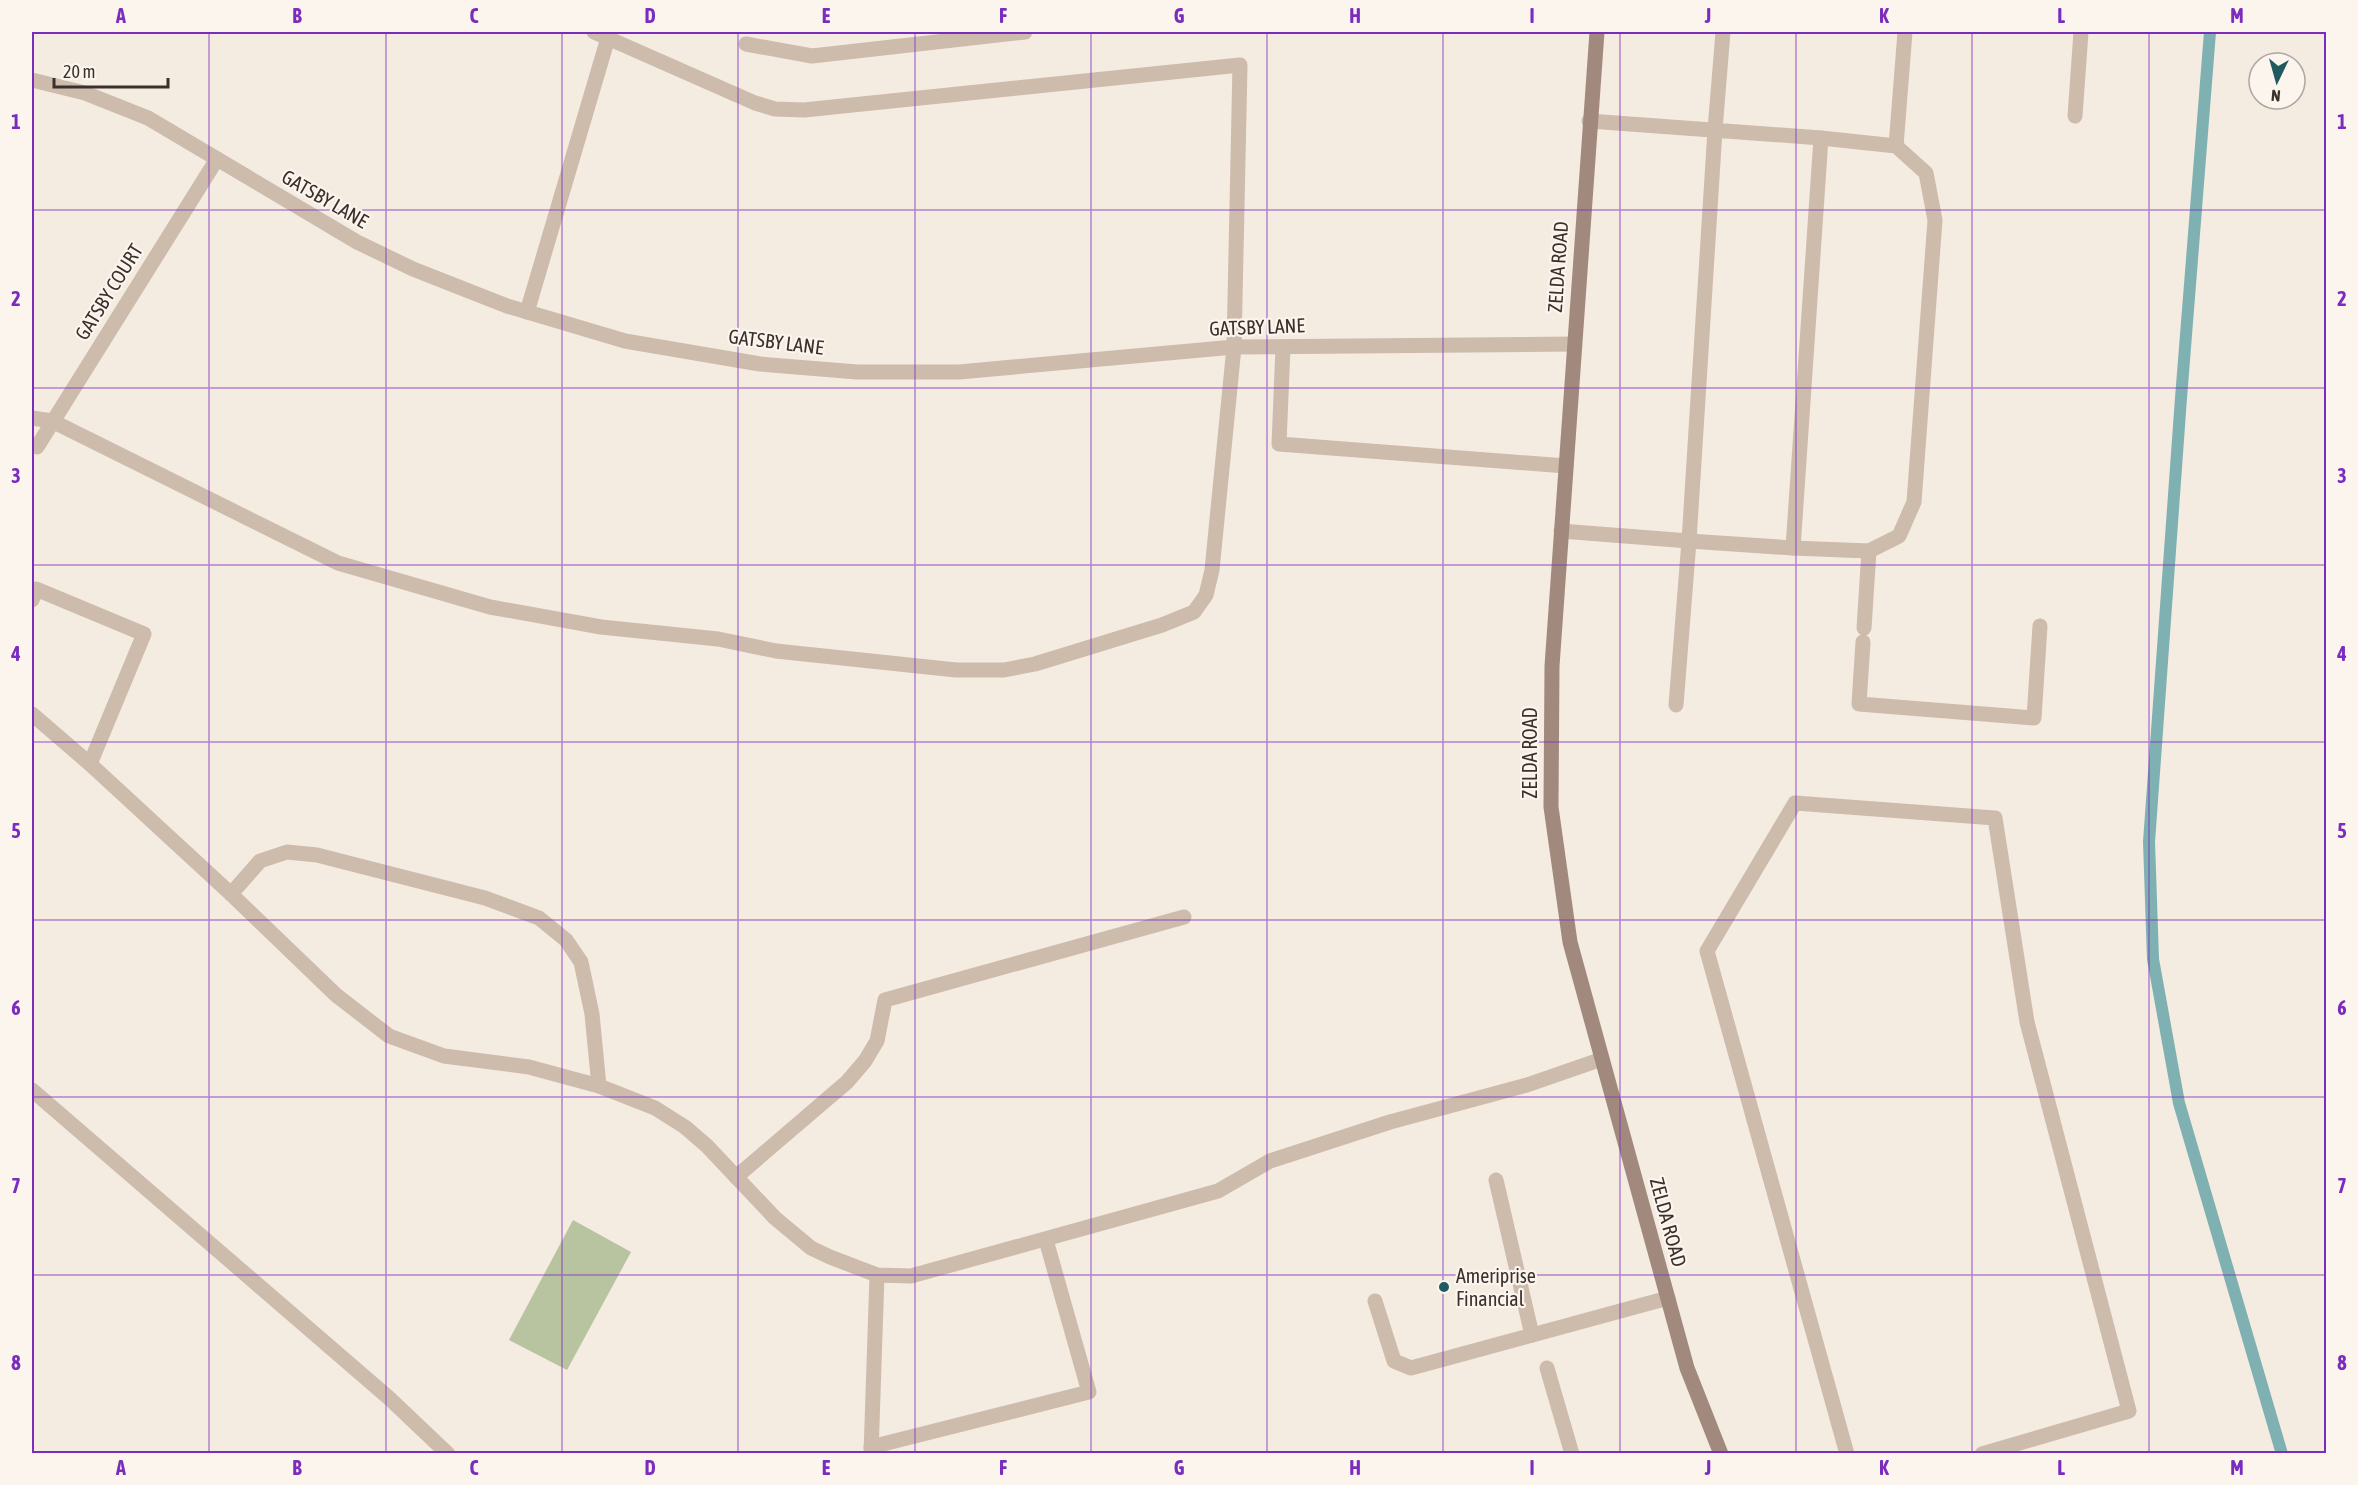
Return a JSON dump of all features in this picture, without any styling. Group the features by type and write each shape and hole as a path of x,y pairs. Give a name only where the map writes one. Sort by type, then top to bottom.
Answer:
{"main road":[{"name":"ZELDA ROAD","path":"1597,32 1552,666 1551,807 1570,942 1687,1368 1720,1454"}],"street":[{"path":"32,418 52,421 338,563 490,607 601,627 718,639 787,652 956,670 1004,670 1035,664 1162,625 1194,612 1206,595 1212,570 1234,347 1240,64 804,110 776,109 754,103 594,32"},
{"path":"746,44 812,56 1025,32"},
{"path":"1676,705 1723,32"},
{"path":"1896,146 1905,32"},
{"path":"2075,116 2081,32"},
{"path":"527,312 608,38"},
{"name":"GATSBY LANE","path":"32,80 85,93 148,118 357,242 413,270 507,306 625,340 760,364 857,372 959,372 1234,347 1574,344"},
{"path":"1561,531 1793,549 1869,551 1899,536 1914,502 1935,220 1926,173 1896,146 1821,138 1589,121"},
{"path":"1793,549 1821,138"},
{"name":"GATSBY COURT","path":"37,447 217,159"},
{"path":"1283,347 1279,444 1566,466"},
{"path":"1869,551 1859,704 2034,718 2040,626"},
{"path":"32,600 36,588 144,634 90,764"},
{"path":"32,714 90,764 231,894 336,995 389,1036 444,1056 529,1067 599,1086 655,1108 685,1127 707,1146 775,1218 811,1248 877,1275 911,1276 1218,1191 1270,1161 1390,1122 1527,1085 1602,1059"},
{"path":"1847,1454 1707,951 1795,802 1995,818 2027,1022 2129,1411 1982,1454"},
{"path":"231,894 261,861 286,852 317,855 484,898 539,918 566,940 580,962 592,1014 599,1086"},
{"path":"736,1177 847,1082 865,1061 877,1041 885,1000 1184,917"},
{"path":"32,1090 389,1398 448,1454"},
{"path":"1496,1180 1532,1335"},
{"path":"877,1275 871,1450 1089,1392 1046,1240"},
{"path":"1375,1301 1394,1361 1411,1368 1668,1298"},
{"path":"1547,1368 1572,1454"}],"green space":[{"path":"573,1220 631,1252 567,1370 509,1340"}],"waterway":[{"path":"2210,32 2149,842 2153,959 2179,1103 2282,1454"}],"place":[{"name":"Ameriprise Financial","path":"1444,1287"}]}
